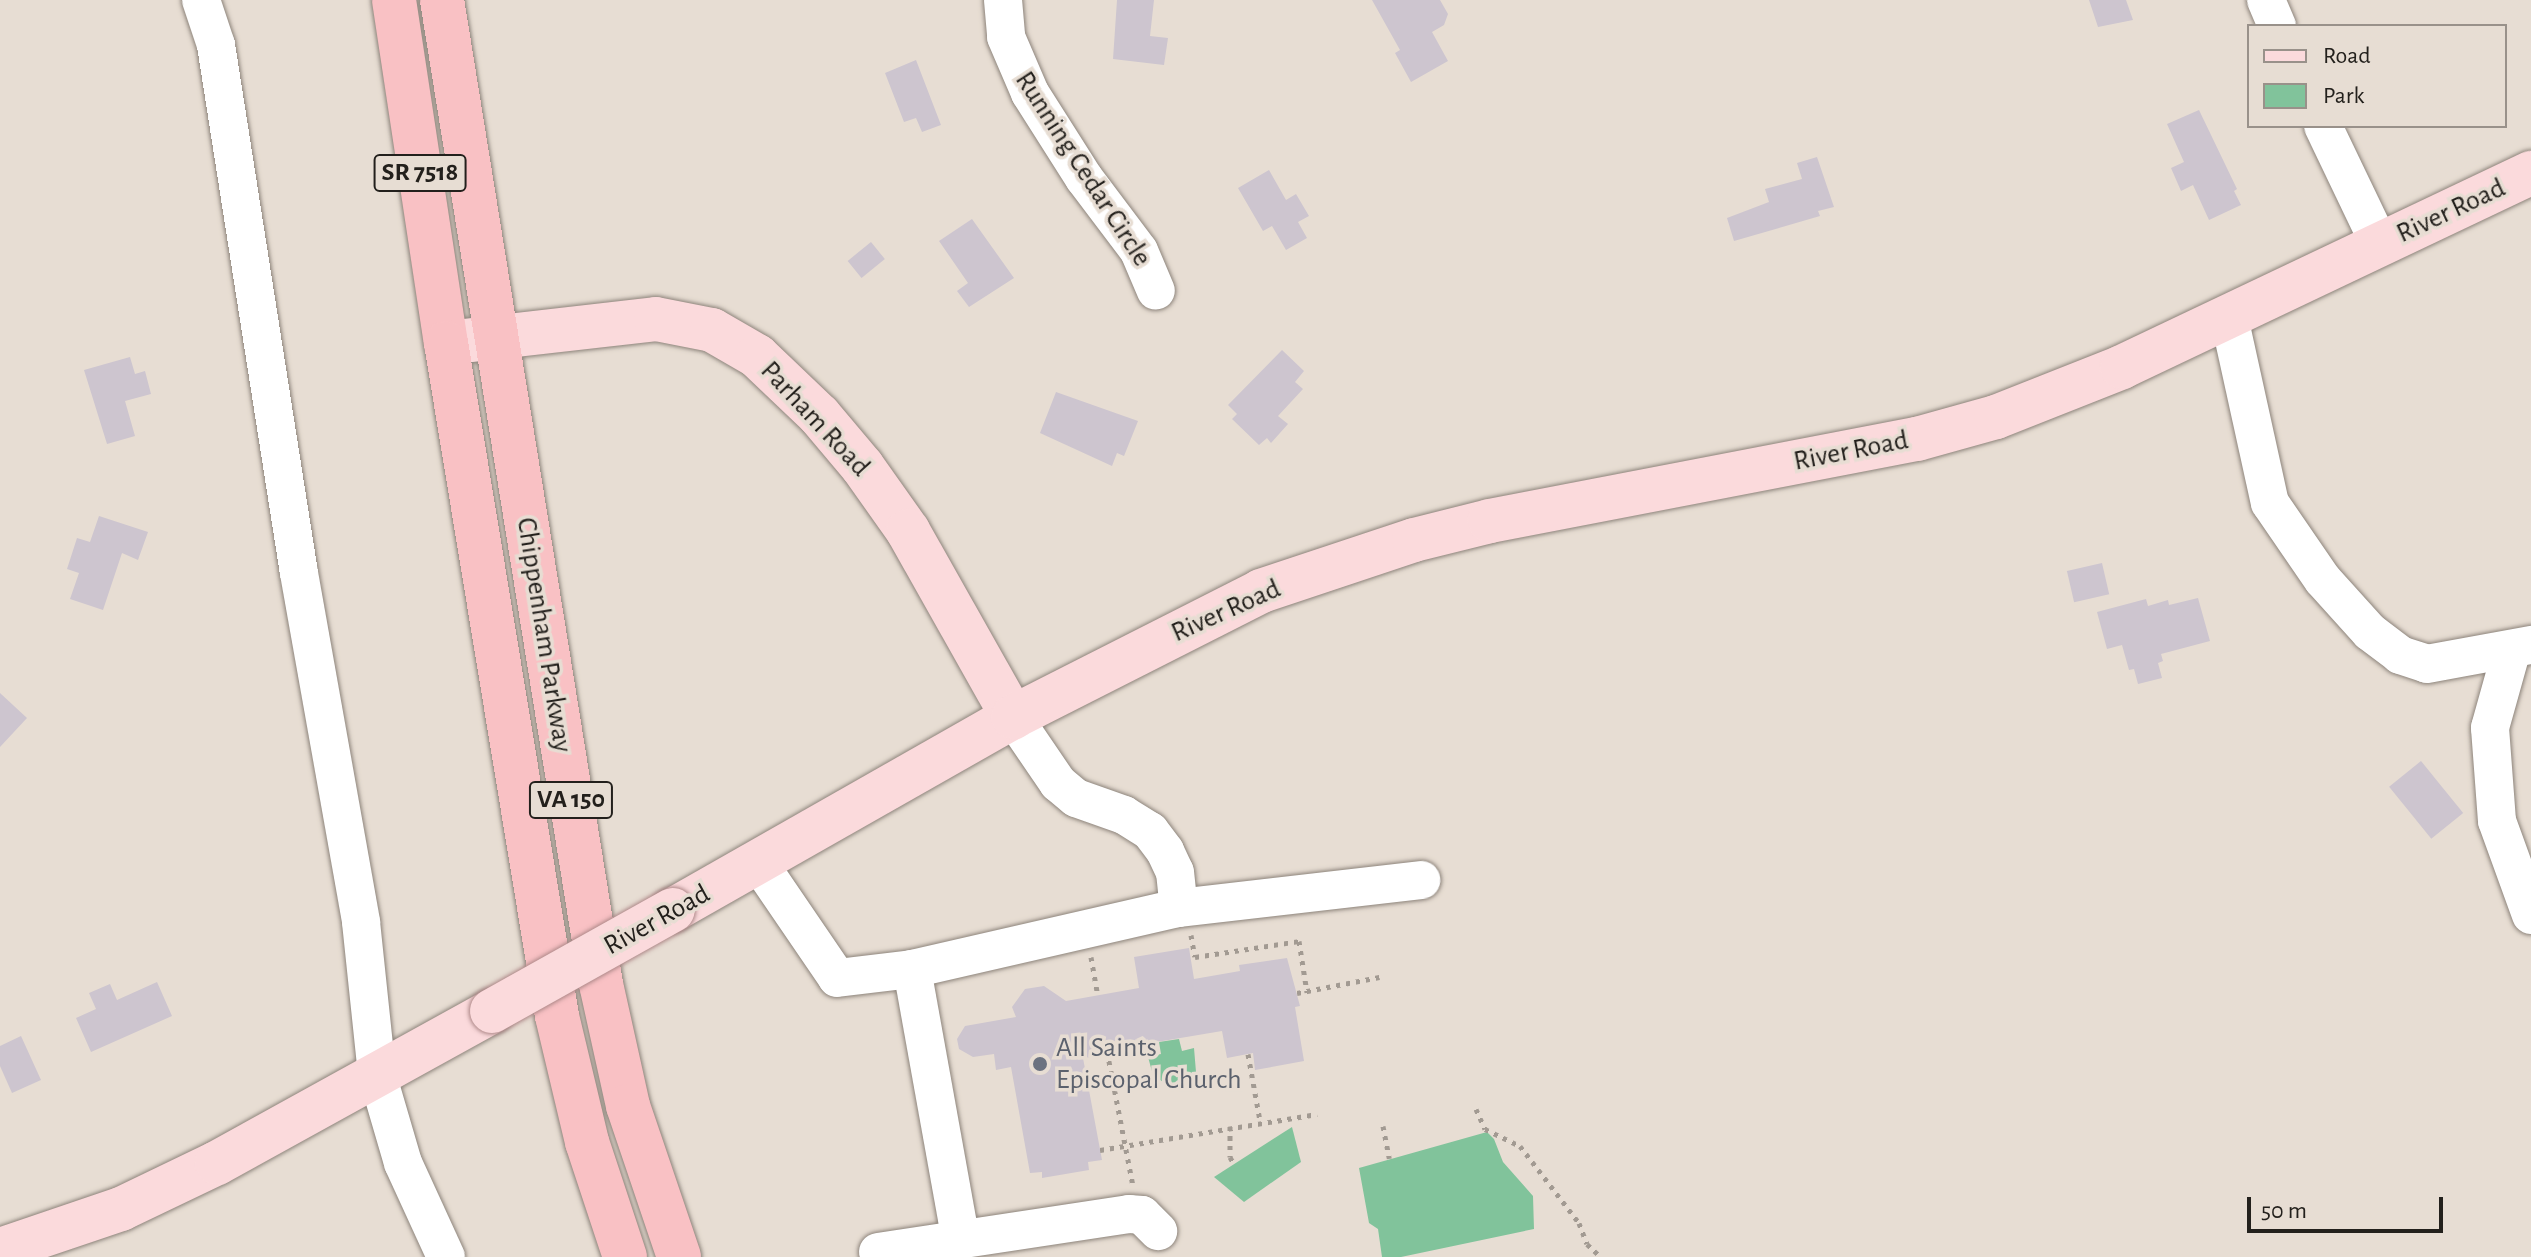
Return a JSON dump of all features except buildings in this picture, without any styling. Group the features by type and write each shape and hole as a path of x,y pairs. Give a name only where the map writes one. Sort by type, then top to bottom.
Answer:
{"highway":[{"name":"SR 7518","path":"394,0 446,343"},
{"name":"SR 7518","path":"442,0 496,336"},
{"name":"Chippenham Parkway","path":"496,336 606,1013 637,1135 679,1257"},
{"name":"Chippenham Parkway","path":"446,343 557,1016 587,1142 625,1257"}],"main road":[{"name":"River Road","path":"0,1250 49,1237 121,1209 217,1163 673,910 862,799 1013,717 1261,591 1414,540 1490,521 1944,432 2058,395 2531,173"},
{"name":"Parham Road","path":"446,343 656,319 712,330 757,356 819,415 862,466 908,531 1013,717"}],"street":[{"path":"201,0 216,45 299,573 361,922 377,1074 403,1163 446,1257"},
{"name":"Running Cedar Circle","path":"1003,0 1006,37 1030,93 1084,178 1139,251 1150,270 1156,291"},
{"path":"2266,0 2276,24"},
{"path":"2324,128 2380,245"},
{"path":"2229,317 2270,503 2323,580 2370,632 2400,655 2427,664 2522,647"},
{"path":"2522,647 2490,728 2497,821 2531,915"},
{"path":"1013,717 1058,783 1076,798 1124,815 1150,831 1175,872 1178,923"},
{"path":"758,862 837,978 912,969 1421,880"},
{"path":"912,969 960,1237"},
{"path":"878,1252 960,1237 1129,1214 1142,1215 1158,1231"}],"path":[{"path":"1178,923 1191,935 1195,957 1299,941 1307,992"},
{"path":"1091,954 1098,995"},
{"path":"1297,993 1379,977"},
{"path":"1107,1051 1126,1146"},
{"path":"1248,1054 1260,1121"},
{"path":"1476,1109 1485,1129 1520,1146 1579,1223 1587,1244 1601,1257"},
{"path":"1100,1150 1260,1121 1317,1114"},
{"path":"1230,1126 1230,1157 1234,1164"},
{"path":"1383,1126 1389,1158"}],"green space":[{"path":"1179,1039 1182,1051 1194,1048 1196,1072 1184,1081 1166,1084 1153,1075 1148,1057 1161,1054 1159,1042"},
{"path":"1292,1127 1301,1162 1244,1202 1214,1177"},
{"path":"1487,1132 1494,1139 1503,1162 1533,1196 1534,1229 1401,1257 1382,1257 1378,1229 1369,1223 1359,1168"}],"place":[{"name":"All Saints Episcopal Church","path":"1040,1064"}]}
